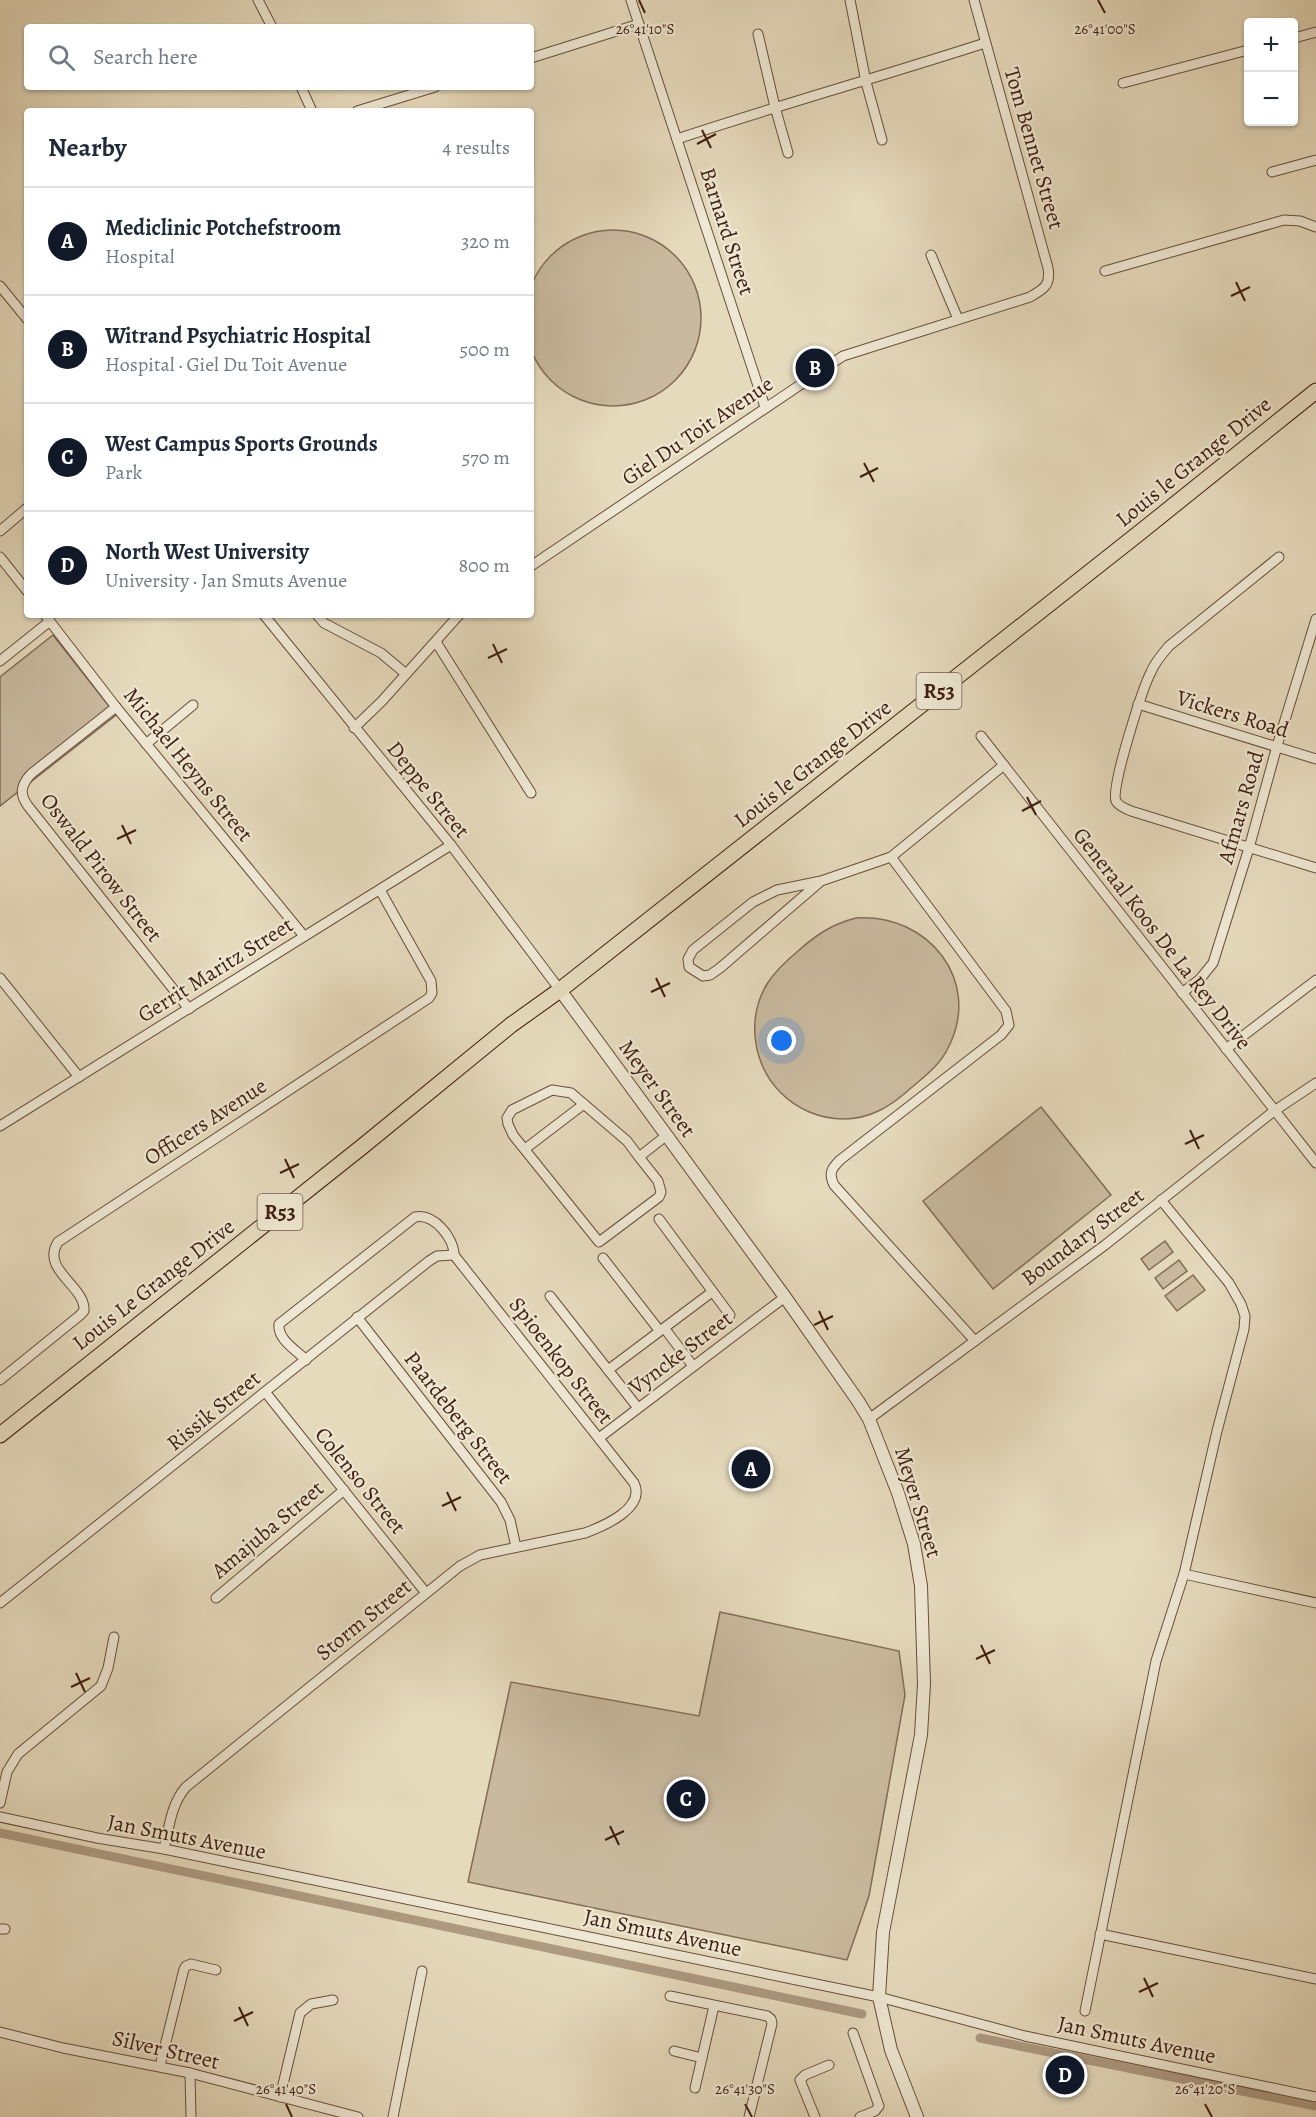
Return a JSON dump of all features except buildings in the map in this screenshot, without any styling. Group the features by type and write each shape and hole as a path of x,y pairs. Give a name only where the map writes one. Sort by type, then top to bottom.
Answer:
{"main road":[{"name":"Louis le Grange Drive","path":"560,990 1130,541 1316,391"},
{"name":"Louis Le Grange Drive","path":"0,1435 493,1040 560,990"}],"street":[{"path":"258,0 270,24"},
{"name":"Barnard Street","path":"631,0 765,407"},
{"path":"850,0 866,82 882,140"},
{"name":"Tom Bennet Street","path":"974,0 1049,274 1047,286 1030,297"},
{"path":"534,57 639,24"},
{"path":"1298,37 1316,32"},
{"path":"758,34 774,107 788,153"},
{"path":"677,139 774,107 866,82 985,43"},
{"path":"1123,83 1244,51"},
{"path":"302,90 311,108"},
{"path":"367,108 425,90"},
{"path":"1272,172 1316,160"},
{"path":"1105,272 1284,220 1300,221 1316,227"},
{"path":"931,255 958,319"},
{"path":"0,286 24,316"},
{"name":"Giel Du Toit Avenue","path":"534,564 843,356 1030,297"},
{"path":"0,531 24,511"},
{"path":"0,557 24,587"},
{"path":"1279,557 1169,646 1155,663 1138,704 1120,768 1115,798 1126,809 1316,868"},
{"path":"0,661 48,618"},
{"name":"Michael Heyns Street","path":"48,618 116,707 304,936"},
{"name":"Deppe Street","path":"266,618 451,845 560,990"},
{"path":"320,618 381,653 406,674"},
{"path":"354,728 456,618"},
{"name":"Afmars Road","path":"1182,993 1200,979 1213,963 1249,848 1277,747 1312,647 1316,619"},
{"path":"436,642 531,794"},
{"name":"Vickers Road","path":"1138,704 1316,759"},
{"path":"146,744 193,705"},
{"name":"Oswald Pirow Street","path":"116,707 31,774 22,786 22,795 28,806 189,1009"},
{"name":"Generaal Koos De La Rey Drive","path":"981,736 1316,1163"},
{"path":"821,881 710,975 703,976 689,967 688,959 693,950 753,902 777,890 821,881 891,857 1004,765"},
{"name":"Gerrit Maritz Street","path":"0,1126 451,845"},
{"path":"891,857 1006,1011 1009,1025 1001,1035 840,1160 833,1167 830,1178 975,1341"},
{"name":"Officers Avenue","path":"0,1380 84,1311 82,1300 54,1262 55,1247 58,1242 429,998 432,993 431,981 380,890"},
{"path":"0,978 79,1077"},
{"path":"1226,1049 1316,980"},
{"name":"Meyer Street","path":"560,990 785,1297 869,1419 898,1493 914,1544 921,1586 924,1684 921,1735 884,1932 879,1997 891,2050 917,2117"},
{"name":"Boundary Street","path":"869,1419 1161,1200 1274,1111 1316,1083"},
{"path":"552,1090 571,1093 584,1104 627,1141 658,1181 661,1192 659,1197 599,1242 525,1149 508,1124 507,1118 512,1110 552,1090"},
{"path":"525,1149 584,1104"},
{"path":"639,1156 667,1135"},
{"path":"1085,2011 1156,1661 1184,1574 1217,1431 1244,1329 1245,1316 1229,1283 1161,1200"},
{"name":"Spioenkop Street","path":"306,1360 279,1333 279,1324 415,1217 424,1216 434,1221 451,1242 454,1255 637,1490"},
{"path":"659,1220 730,1315"},
{"name":"Rissik Street","path":"0,1603 436,1256 454,1255"},
{"path":"603,1258 693,1366"},
{"path":"608,1370 712,1292"},
{"path":"550,1296 638,1408"},
{"name":"Vyncke Street","path":"598,1438 785,1297"},
{"name":"Paardeberg Street","path":"357,1317 501,1502 510,1520 516,1547"},
{"name":"Colenso Street","path":"266,1393 426,1593"},
{"name":"Amajuba Street","path":"216,1598 344,1490"},
{"name":"Storm Street","path":"164,1849 178,1795 186,1786 426,1593 473,1558 599,1528 620,1516 635,1502 637,1490"},
{"path":"1184,1574 1316,1603"},
{"path":"0,1803 7,1772 18,1754 101,1686 108,1668 114,1637"},
{"name":"Jan Smuts Avenue","path":"0,1817 879,1997 1025,2036 1316,2097"},
{"path":"1100,1934 1316,1979"},
{"path":"160,2066 184,1969 191,1964 216,1970"},
{"path":"393,2117 422,1971"},
{"path":"670,1996 767,2016 771,2019 772,2024 749,2117"},
{"path":"280,2097 300,2013 311,2004 333,2000"},
{"path":"695,2088 714,2006"},
{"name":"Silver Street","path":"0,2032 63,2048 190,2073 357,2117"},
{"path":"853,2034 879,2106 875,2111 860,2117"},
{"path":"674,2051 702,2058"},
{"path":"815,2117 800,2080 804,2075 829,2065"},
{"path":"190,2073 191,2117"}],"shaded area":[{"path":"613,230 647,237 662,245 686,269 699,301 701,318 694,352 686,367 675,380 662,391 647,399 613,406 579,399 564,391 551,380 534,356 534,280 551,256 564,245 579,237"},
{"path":"53,635 116,715 0,806 0,677"},
{"path":"856,918 882,919 906,927 926,939 942,956 953,976 959,999 957,1023 941,1060 927,1075 896,1100 863,1117 834,1119 802,1108 787,1099 771,1082 764,1069 756,1041 756,1012 767,984 785,962 825,931 839,923"},
{"path":"1041,1107 1111,1195 993,1289 923,1201"},
{"path":"1165,1241 1173,1252 1149,1270 1141,1259"},
{"path":"1179,1260 1187,1271 1163,1289 1155,1278"},
{"path":"1193,1275 1205,1290 1177,1311 1165,1296"},
{"path":"720,1612 899,1651 905,1695 869,1896 847,1960 468,1882 511,1682 699,1716"}],"waterway":[{"path":"0,1833 862,2014"},
{"path":"980,2038 1316,2106"}],"place":[{"name":"Witrand Psychiatric Hospital","path":"815,368"},
{"name":"Mediclinic Potchefstroom","path":"751,1469"},
{"name":"West Campus Sports Grounds","path":"686,1799"},
{"name":"North West University","path":"1065,2075"}]}
